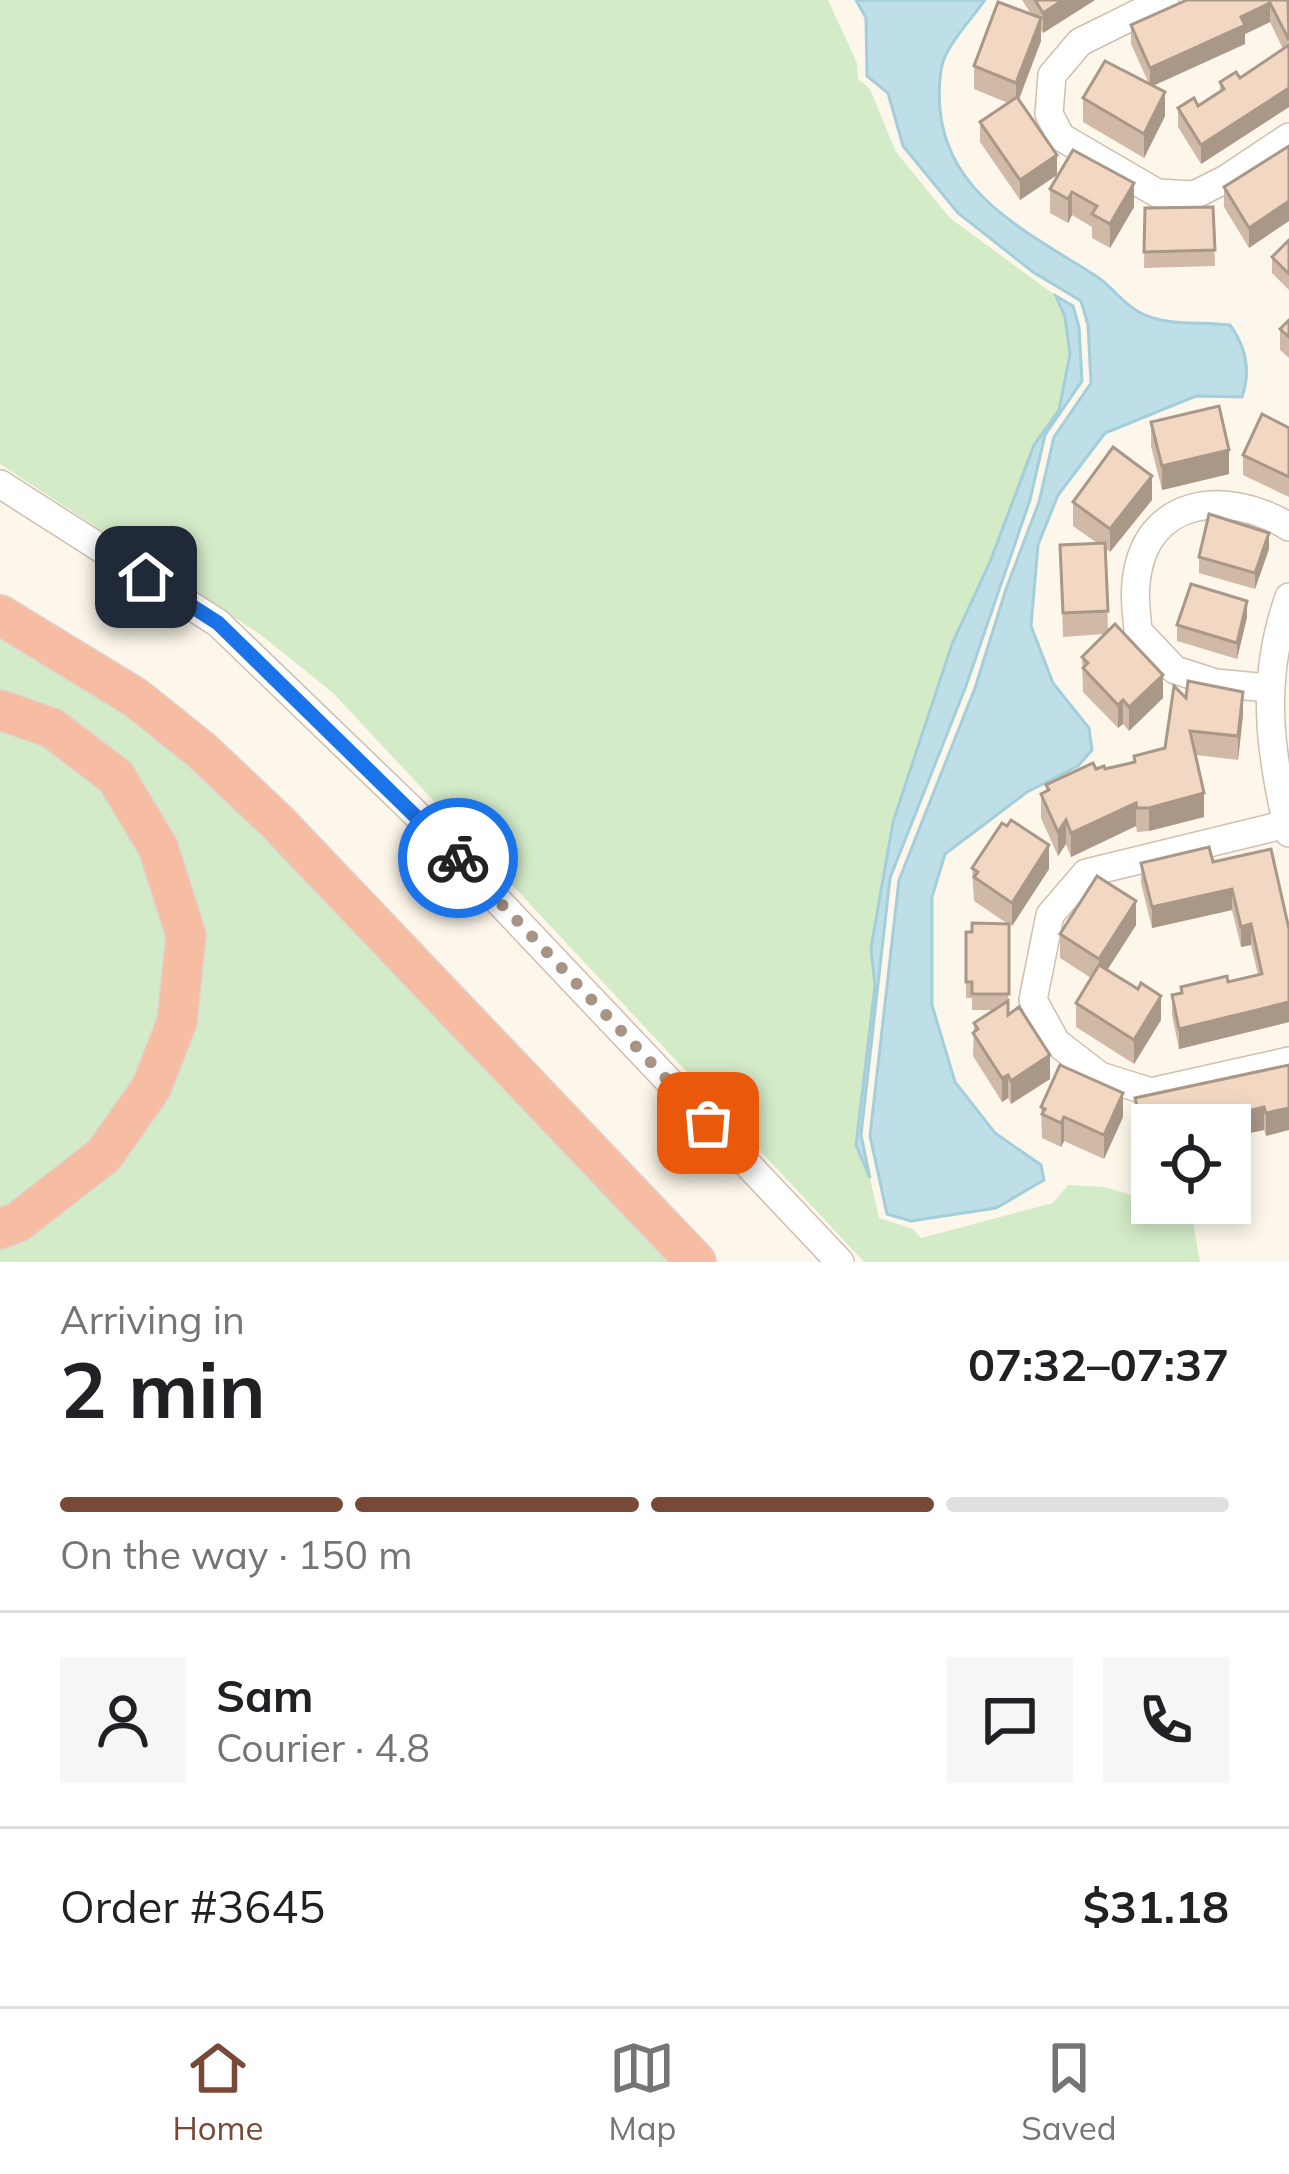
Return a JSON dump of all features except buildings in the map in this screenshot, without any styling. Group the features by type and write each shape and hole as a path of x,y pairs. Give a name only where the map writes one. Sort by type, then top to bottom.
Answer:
{"highway":[{"path":"7,621 136,698 202,751 278,823 696,1262"},
{"path":"0,710 52,728 116,777 158,847 186,935 177,1022 151,1088 104,1155 18,1222 0,1229"}],"street":[{"path":"1165,0 1080,42 1052,75 1049,114 1061,136 1157,193 1194,195 1289,137"},
{"path":"0,484 218,623 413,812 840,1262"},
{"path":"1268,688 1216,683 1175,670 1138,632 1136,581 1150,539 1181,511 1220,502 1268,514 1289,527"},
{"path":"1289,597 1268,688 1288,828 1086,872 1050,915 1033,1000 1056,1042 1100,1076 1151,1092 1289,1060"}],"green space":[{"path":"0,0 828,0 857,63 858,79 870,89 896,152 950,218 1056,296 1065,317 1070,354 1059,410 1034,445 990,562 952,643 893,822 871,948 875,986 856,1145 879,1218 913,1229 921,1238 1053,1203 1068,1185 1105,1187 1131,1195 1131,1224 1193,1224 1200,1262 864,1262 333,693 261,635 0,464"},
{"path":"0,633 174,738 677,1262 0,1262 0,1241 170,1087 172,846 0,701"},
{"path":"0,725 56,750 93,777 130,820 167,908 173,997 110,1129 0,1215"}],"water":[{"path":"856,0 985,0 953,43 941,70 940,109 947,143 962,172 1008,218 1102,280 1139,312 1172,322 1230,325 1246,369 1242,397 1196,396 1105,433 1058,495 1038,545 1031,626 1053,683 1089,728 1092,750 1078,766 1027,792 945,854 932,897 932,1005 955,1082 995,1133 1041,1165 1044,1180 996,1208 911,1221 887,1214 870,1136 899,880 975,688 1039,502 1054,437 1091,383 1088,325 1081,301 1033,272 958,213 903,146 888,93 867,76 866,18"},
{"path":"1056,296 1073,306 1082,381 1045,435 1030,500 966,686 890,878 861,1135 870,1178 856,1145 875,986 871,948 893,822 952,644 990,562 1034,445 1059,410 1070,354 1065,317"}],"way so far":[{"path":"458,858 708,1123"}],"route":[{"path":"146,577 218,623 458,858"}]}
